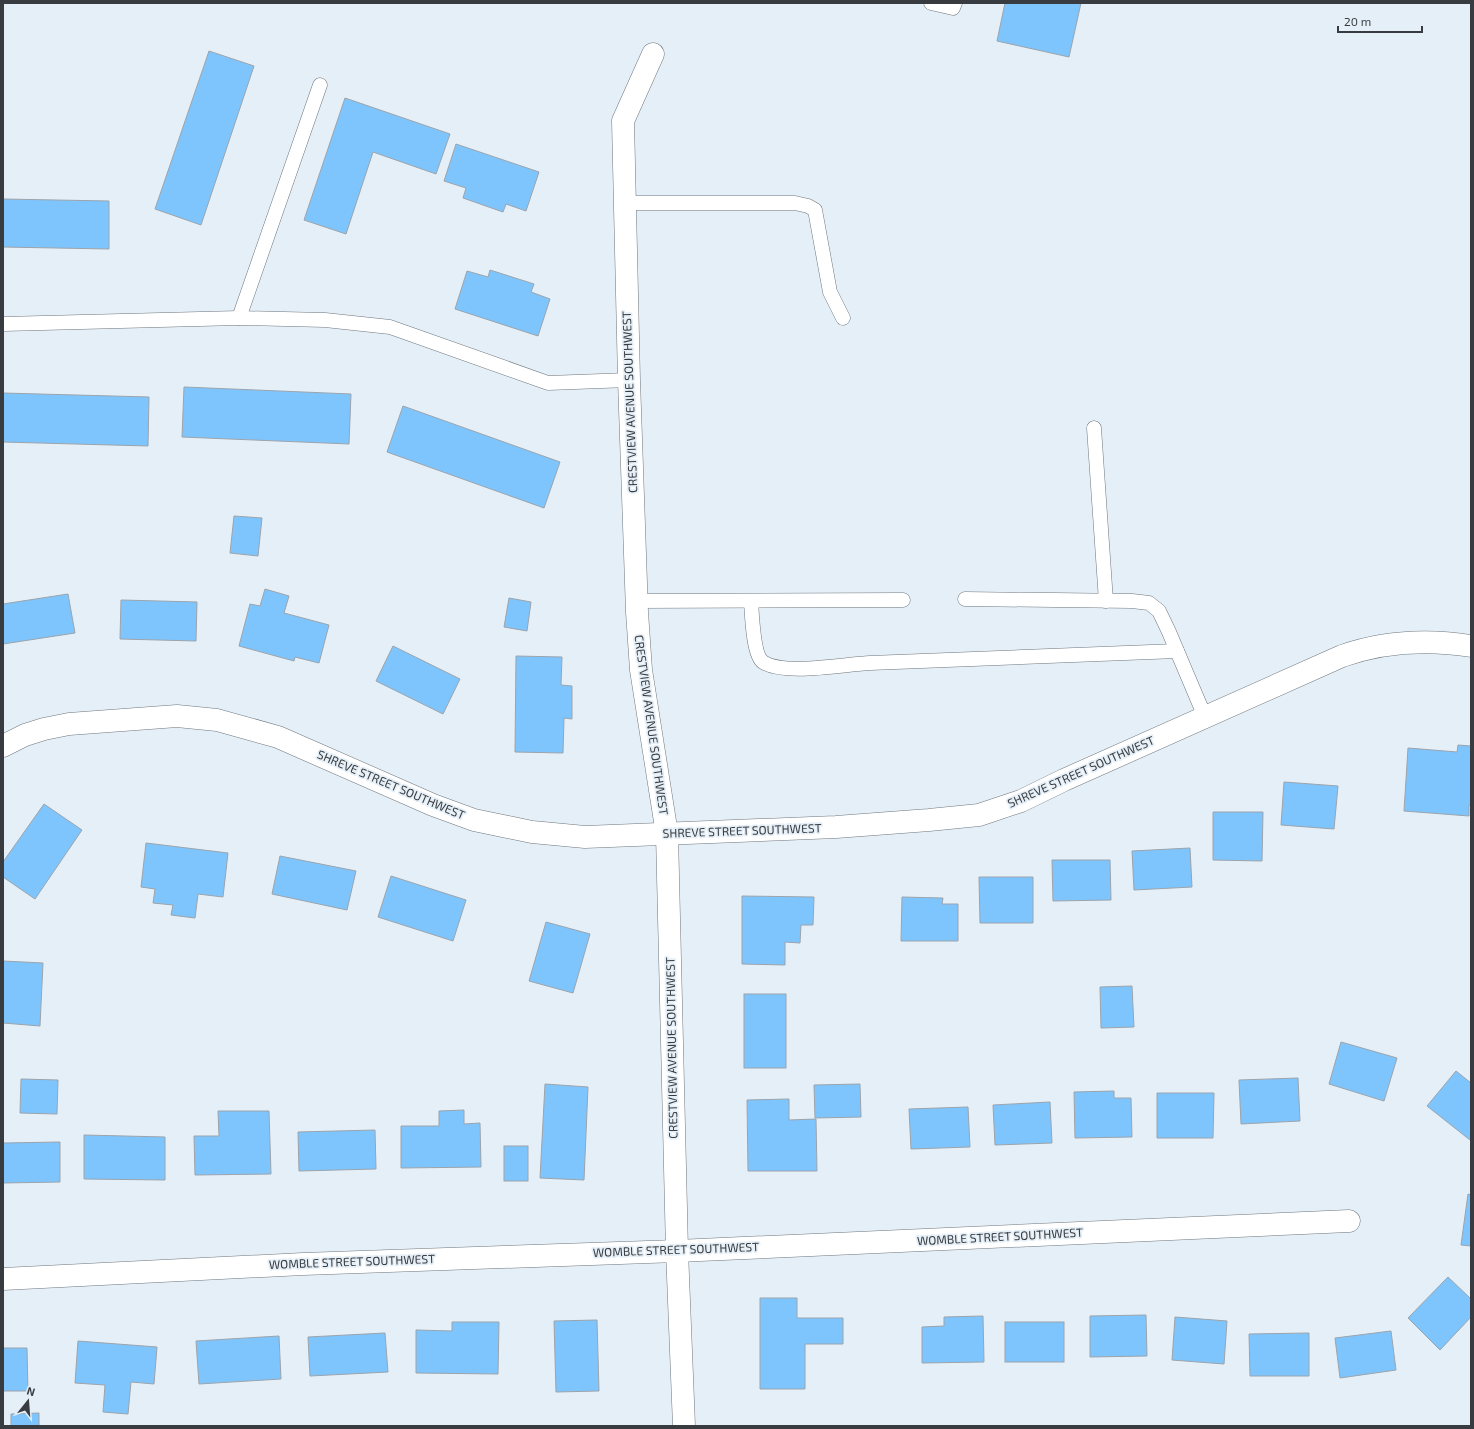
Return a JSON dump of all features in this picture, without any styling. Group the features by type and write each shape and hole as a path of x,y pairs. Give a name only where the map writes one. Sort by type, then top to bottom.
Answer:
{"street":[{"name":"CRESTVIEW AVENUE SOUTHWEST","path":"653,54 623,121 624,204 636,601 641,670 667,834 677,1251 684,1426"},
{"name":"SHREVE STREET SOUTHWEST","path":"3,746 25,735 44,729 69,724 177,716 217,720 278,737 433,805 474,820 532,832 585,837 836,827 979,815 1021,801 1064,780 1342,656 1363,649 1415,642 1448,643 1471,646"},
{"name":"WOMBLE STREET SOUTHWEST","path":"3,1279 303,1264 677,1251 1349,1221"}],"lane":[{"path":"931,3 953,8 955,3"},
{"path":"239,318 320,85"},
{"path":"624,204 794,204 815,210 830,292 843,318"},
{"path":"3,324 239,318 325,320 390,327 548,383 629,380"},
{"path":"1094,428 1106,601"},
{"path":"965,599 1149,603 1159,611 1205,717"},
{"path":"636,601 903,600"},
{"path":"751,601 756,652 761,661 772,667 814,668 868,663 1177,651"}],"building":[{"path":"1005,3 1081,3 1069,57 997,41"},
{"path":"209,51 254,66 201,225 155,209"},
{"path":"345,98 450,134 436,174 373,152 346,234 304,220"},
{"path":"456,144 539,172 526,211 506,204 503,212 463,198 466,188 444,181"},
{"path":"3,199 109,201 109,249 3,247"},
{"path":"490,270 534,284 531,292 550,299 538,336 455,309 467,271 488,277"},
{"path":"184,387 351,394 349,444 182,437"},
{"path":"3,393 149,397 148,446 3,442"},
{"path":"403,406 560,462 544,508 387,452"},
{"path":"234,516 262,518 258,556 230,553"},
{"path":"265,589 289,596 284,613 329,625 319,663 295,657 294,661 239,646 250,604 260,606"},
{"path":"68,594 75,633 3,644 3,604"},
{"path":"509,598 531,602 527,631 504,627"},
{"path":"121,600 197,602 196,641 120,639"},
{"path":"393,646 460,679 443,714 376,681"},
{"path":"516,656 562,657 561,685 572,686 572,719 564,718 563,753 515,752"},
{"path":"1458,745 1471,746 1471,805 1469,805 1469,816 1404,811 1408,748 1457,752"},
{"path":"1284,782 1338,786 1334,829 1281,825"},
{"path":"44,804 82,830 35,899 3,877 3,862"},
{"path":"1213,812 1263,812 1262,861 1213,860"},
{"path":"146,843 228,853 223,897 198,894 195,918 171,915 173,905 153,903 155,889 141,887"},
{"path":"1190,848 1192,887 1134,890 1132,851"},
{"path":"280,856 356,871 347,910 272,894"},
{"path":"1052,860 1110,860 1111,900 1053,901"},
{"path":"391,876 466,900 453,941 378,917"},
{"path":"979,877 1033,877 1033,923 980,923"},
{"path":"742,896 814,897 813,925 801,925 800,943 785,942 785,965 742,964"},
{"path":"902,897 943,898 942,904 958,904 958,941 901,941"},
{"path":"546,922 590,934 573,993 529,981"},
{"path":"3,961 43,963 40,1026 3,1023"},
{"path":"1132,986 1134,1027 1101,1028 1100,987"},
{"path":"744,994 786,994 786,1068 744,1068"},
{"path":"1341,1042 1397,1058 1384,1101 1329,1084"},
{"path":"1456,1071 1471,1083 1470,1140 1427,1106"},
{"path":"1298,1078 1300,1121 1241,1124 1239,1080"},
{"path":"21,1079 58,1080 57,1114 20,1113"},
{"path":"545,1084 588,1087 584,1180 540,1178"},
{"path":"860,1084 861,1117 815,1118 814,1085"},
{"path":"1114,1091 1114,1098 1131,1098 1132,1137 1075,1138 1074,1092"},
{"path":"1157,1093 1214,1093 1213,1138 1157,1138"},
{"path":"789,1099 789,1120 816,1119 817,1171 748,1171 747,1100"},
{"path":"1050,1102 1052,1143 995,1145 993,1105"},
{"path":"968,1107 970,1147 911,1149 909,1109"},
{"path":"464,1110 464,1124 480,1123 481,1167 401,1168 401,1126 439,1126 439,1111"},
{"path":"218,1111 269,1111 271,1174 195,1175 194,1136 219,1136"},
{"path":"375,1130 376,1169 299,1171 298,1132"},
{"path":"84,1135 165,1137 165,1180 84,1179"},
{"path":"60,1142 60,1182 3,1183 3,1143"},
{"path":"504,1146 528,1146 528,1181 504,1181"},
{"path":"1468,1194 1471,1195 1471,1246 1461,1245"},
{"path":"1448,1277 1471,1299 1471,1317 1440,1350 1408,1318"},
{"path":"760,1298 797,1298 797,1318 843,1318 843,1344 805,1344 805,1389 760,1389"},
{"path":"1146,1315 1147,1356 1090,1357 1090,1316"},
{"path":"983,1316 984,1362 922,1363 922,1327 944,1326 944,1317"},
{"path":"1175,1317 1227,1321 1224,1364 1172,1360"},
{"path":"597,1320 599,1391 556,1392 554,1321"},
{"path":"452,1322 499,1322 498,1374 416,1373 416,1330 452,1331"},
{"path":"1005,1322 1064,1322 1064,1362 1005,1362"},
{"path":"1391,1331 1396,1370 1340,1378 1335,1338"},
{"path":"385,1333 388,1372 310,1376 308,1337"},
{"path":"1309,1333 1309,1376 1250,1376 1249,1334"},
{"path":"279,1336 281,1379 199,1384 196,1341"},
{"path":"78,1341 157,1347 154,1384 131,1382 128,1414 103,1412 105,1385 75,1383"},
{"path":"3,1348 27,1348 28,1391 3,1391"},
{"path":"39,1413 39,1426 11,1426 11,1414"}]}
